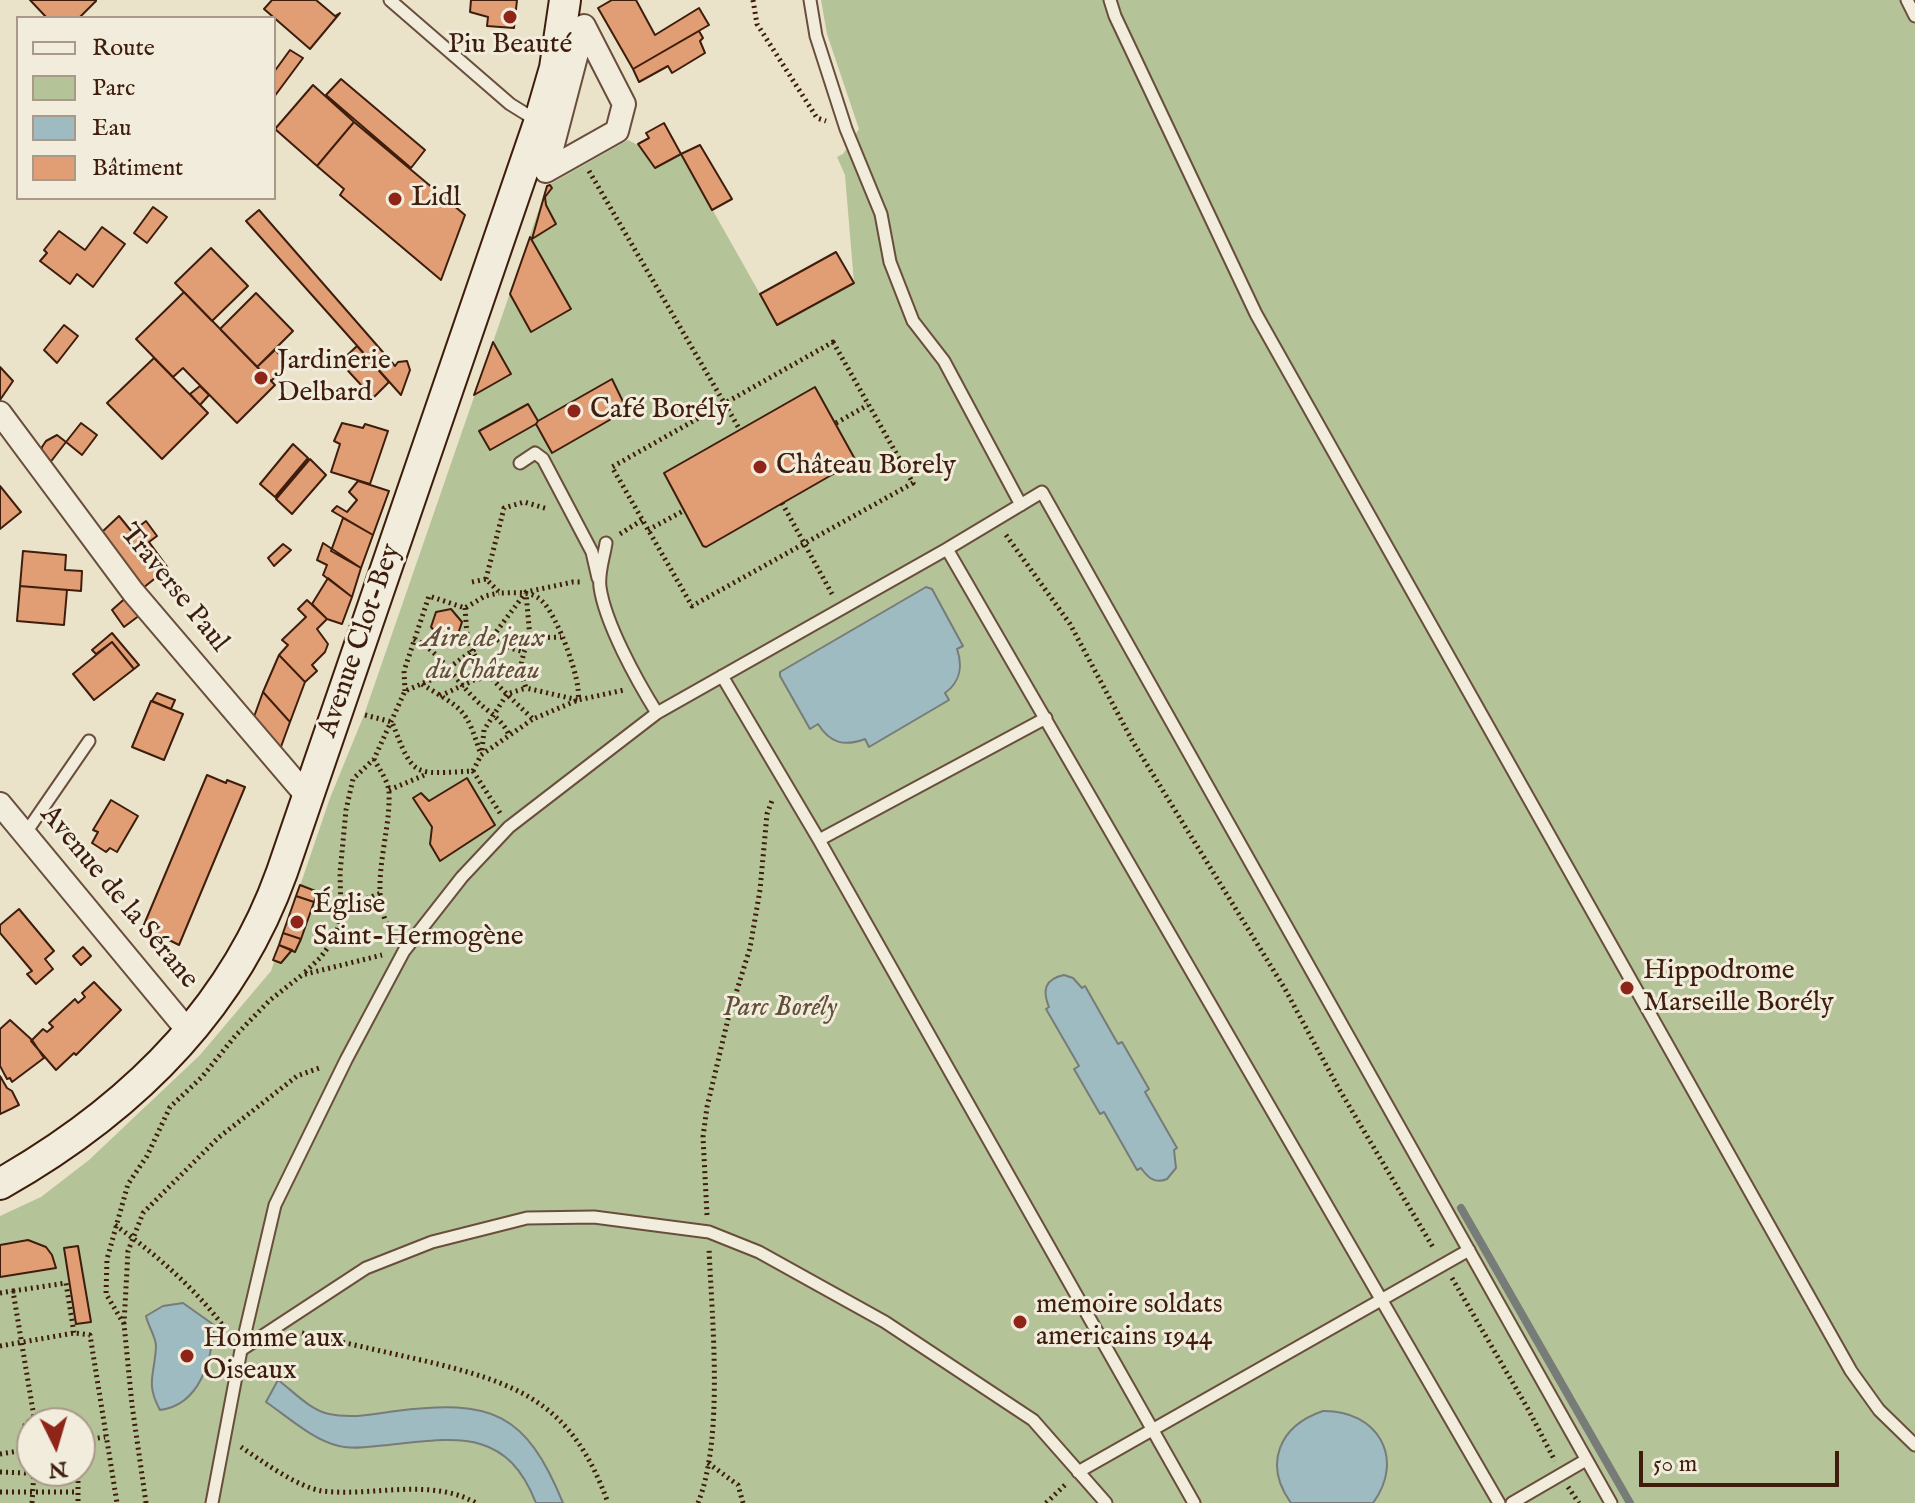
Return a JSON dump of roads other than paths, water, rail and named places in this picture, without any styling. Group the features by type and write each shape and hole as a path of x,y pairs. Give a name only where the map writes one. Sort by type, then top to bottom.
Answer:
{"street":[{"name":"Avenue Clot-Bey","path":"0,1184 110,1112 189,1032 232,975 258,929 272,898 548,117 565,0"},
{"path":"584,26 624,104 617,131 581,159 546,171 548,117 584,26"},
{"name":"Traverse Paul","path":"0,413 133,592 307,796"},
{"name":"Avenue de la Sérane","path":"0,804 189,1032"}],"lane":[{"path":"390,0 510,104 548,117 581,159"},
{"path":"810,0 816,36 846,129 881,214 890,262 913,321 944,361 1021,505"},
{"path":"1110,0 1270,339 1851,1371 1879,1410 1915,1445"},
{"path":"1907,0 1915,16"},
{"path":"520,463 535,453 543,459 572,511 592,552 604,605 641,686 657,713"},
{"path":"212,1503 241,1350 275,1205 404,951 462,877 509,827 657,713 1042,492 1611,1503"},
{"path":"599,583 606,543"},
{"path":"947,549 1499,1503"},
{"path":"722,676 819,840 1194,1503"},
{"path":"819,840 1046,718"},
{"path":"25,834 89,741"},
{"path":"241,1350 366,1268 432,1242 527,1218 594,1217 709,1232 759,1252 885,1322 1033,1420 1106,1503"},
{"path":"1078,1472 1469,1250"},
{"path":"1512,1503 1586,1460"}],"water":[{"path":"926,587 932,589 963,646 957,649 960,667 957,679 945,693 949,700 869,747 865,739 838,742 818,724 810,729 780,672"},
{"path":"1064,975 1073,978 1082,988 1085,986 1118,1044 1122,1042 1149,1089 1145,1092 1177,1148 1174,1150 1176,1168 1167,1179 1155,1180 1141,1168 1137,1170 1104,1112 1100,1114 1074,1069 1079,1066 1046,1009 1049,1007 1046,990 1049,982"},
{"path":"183,1303 214,1325 207,1366 185,1400 160,1410 152,1385 156,1343 146,1316 163,1306"},
{"path":"278,1380 315,1409 337,1415 362,1416 457,1408 501,1418 519,1431 535,1449 563,1503 536,1503 524,1478 510,1461 494,1449 476,1443 436,1440 357,1448 329,1443 266,1402"},
{"path":"1323,1411 1358,1419 1381,1440 1387,1470 1383,1486 1373,1503 1291,1503 1278,1474 1280,1448 1296,1426"}],"waterway":[{"path":"1461,1208 1630,1503"}],"place":[{"name":"Piu Beauté","path":"510,17"},
{"name":"Lidl","path":"395,199"},
{"name":"Jardinerie Delbard","path":"261,378"},
{"name":"Café Borély","path":"574,411"},
{"name":"Château Borely","path":"760,467"},
{"name":"Église Saint-Hermogène","path":"297,922"},
{"name":"Hippodrome Marseille Borély","path":"1627,988"},
{"name":"memoire soldats americains 1944","path":"1020,1322"},
{"name":"Homme aux Oiseaux","path":"187,1356"}],"park label":[{"name":"Aire de jeux du Château","path":"483,656"},
{"name":"Parc Borély","path":"780,1009"}]}
